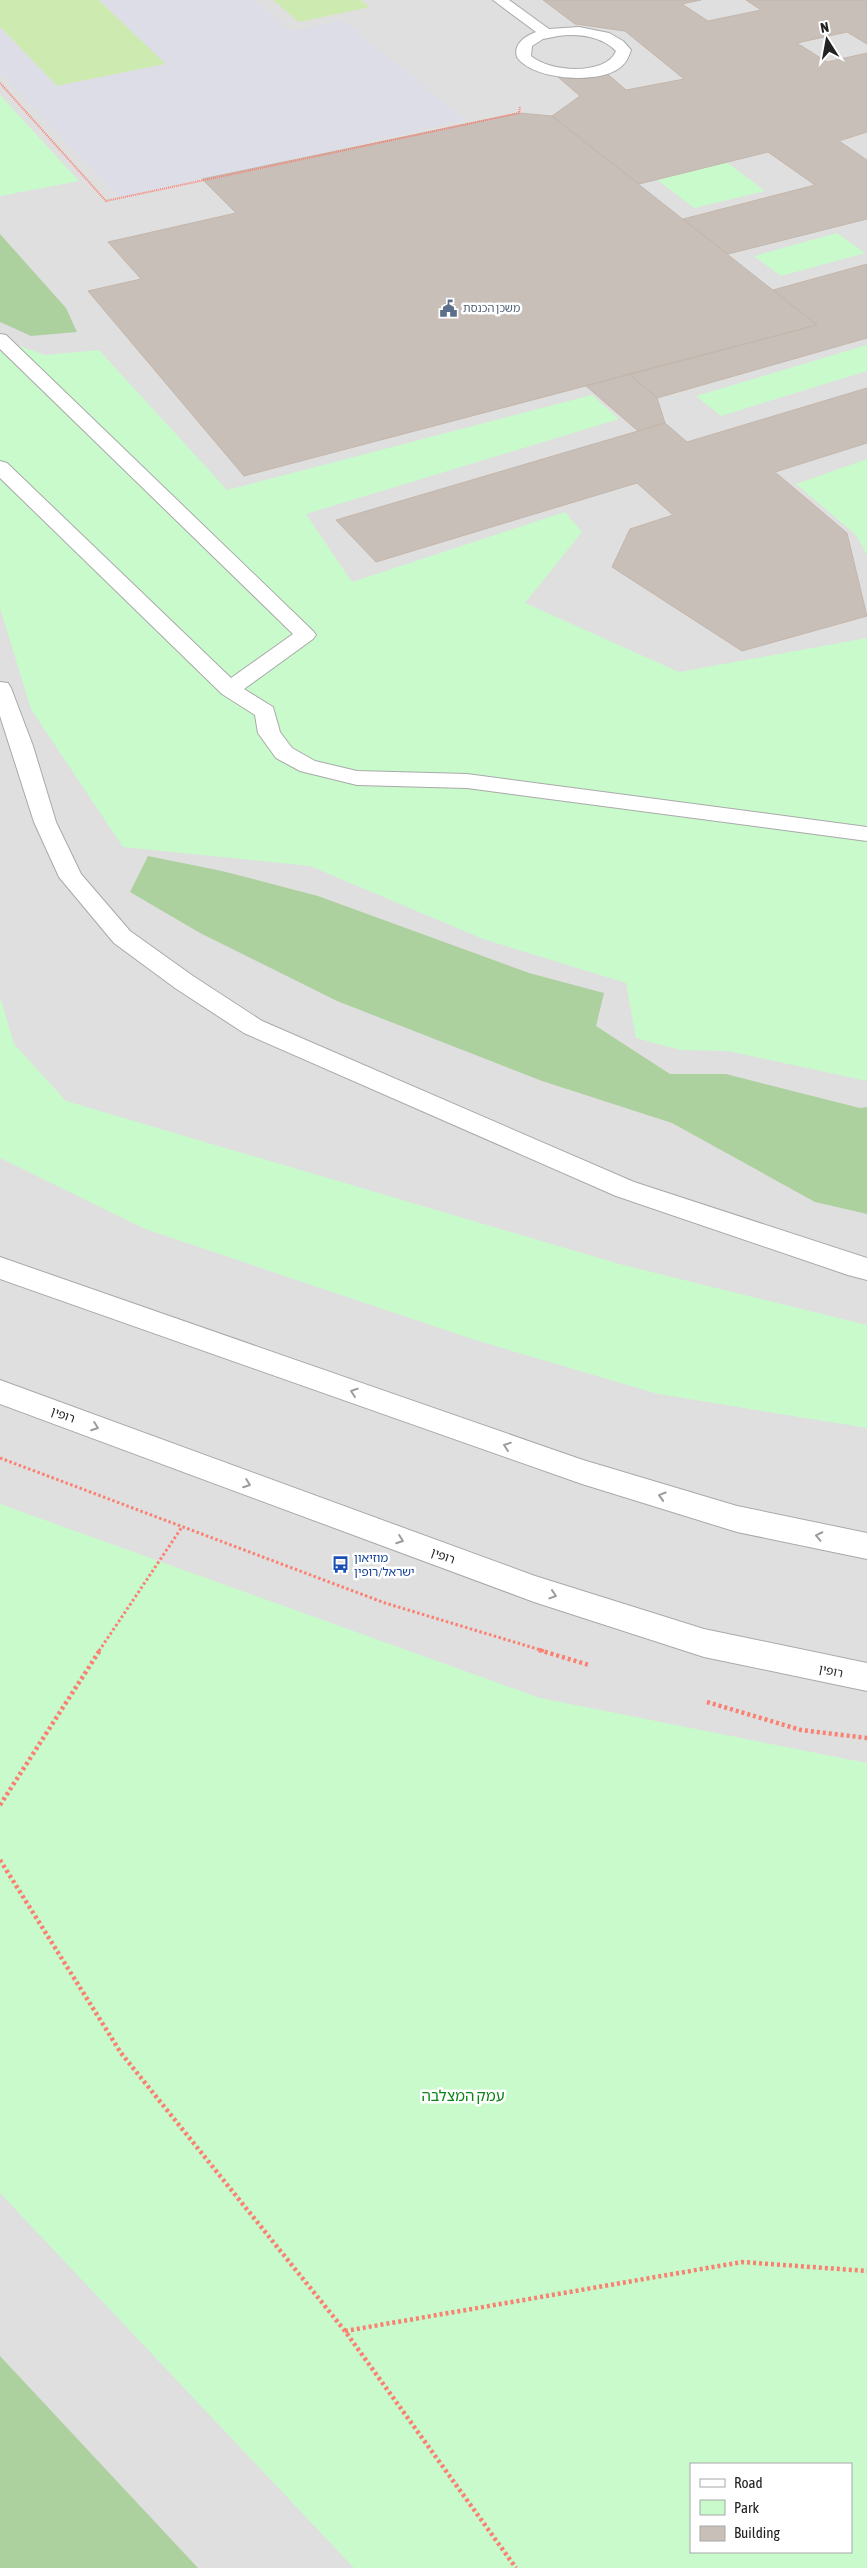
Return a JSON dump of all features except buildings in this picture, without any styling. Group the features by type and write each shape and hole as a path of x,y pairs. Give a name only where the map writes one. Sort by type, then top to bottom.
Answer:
{"street":[{"path":"500,0 547,34"},
{"path":"563,31 596,34 619,43 624,50 624,57 618,64 575,73 550,70 531,63 524,57 522,50 526,43 547,34 563,31"},
{"path":"0,340 306,635 230,689"},
{"path":"0,468 230,689 265,712 269,733 284,753 308,766 356,778 467,781 867,834"},
{"path":"0,688 22,746 45,822 71,877 122,937 184,982 253,1027 625,1189 858,1268 867,1269"},
{"path":"0,1268 582,1472 737,1519 867,1546"},
{"name":"רופין","path":"0,1392 534,1589 704,1643 867,1677"}],"path":[{"path":"0,83 106,201 519,112 531,63"},
{"path":"0,1458 385,1603 593,1666"},
{"path":"0,1805 58,1712 182,1526"},
{"path":"706,1701 800,1730 867,1738"},
{"path":"0,1860 121,2053 346,2331 516,2568"},
{"path":"346,2331 742,2262 867,2270"}],"shaded area":[{"path":"0,0 867,0 867,2568 0,2568"},
{"path":"99,0 254,0 290,31 343,20 465,120 119,198 0,72 0,27 57,86 166,64"}],"green space":[{"path":"0,0 99,0 166,64 57,86 0,27"},
{"path":"273,0 360,0 370,7 299,22"},
{"path":"0,95 79,181 0,196"},
{"path":"725,161 765,191 694,208 655,178"},
{"path":"837,233 865,253 781,276 754,256"},
{"path":"0,234 66,308 77,332 31,336 0,322"},
{"path":"0,339 45,355 99,350 227,490 592,395 619,419 306,514 352,582 565,512 582,532 525,603 679,672 867,638 867,1081 728,1051 680,1050 636,1038 626,983 483,939 310,866 123,847 31,709 0,608"},
{"path":"867,345 867,371 721,416 696,396"},
{"path":"867,459 867,555 856,535 796,484"},
{"path":"148,856 222,871 318,896 529,973 604,993 596,1026 670,1074 726,1074 860,1108 867,1107 867,1214 815,1202 672,1123 542,1081 337,1001 200,933 130,892"},
{"path":"0,997 14,1044 66,1101 623,1265 867,1325 867,1428 658,1394 472,1339 145,1229 0,1158"},
{"name":"עמק המצלבה","path":"0,1504 540,1698 867,1763 867,2568 354,2568 0,2193"},
{"path":"0,2356 198,2568 0,2568"}],"place":[{"name":"משכן הכנסת","path":"449,308"},
{"name":"מוזיאון ישראל/רופין","path":"340,1565"}]}
